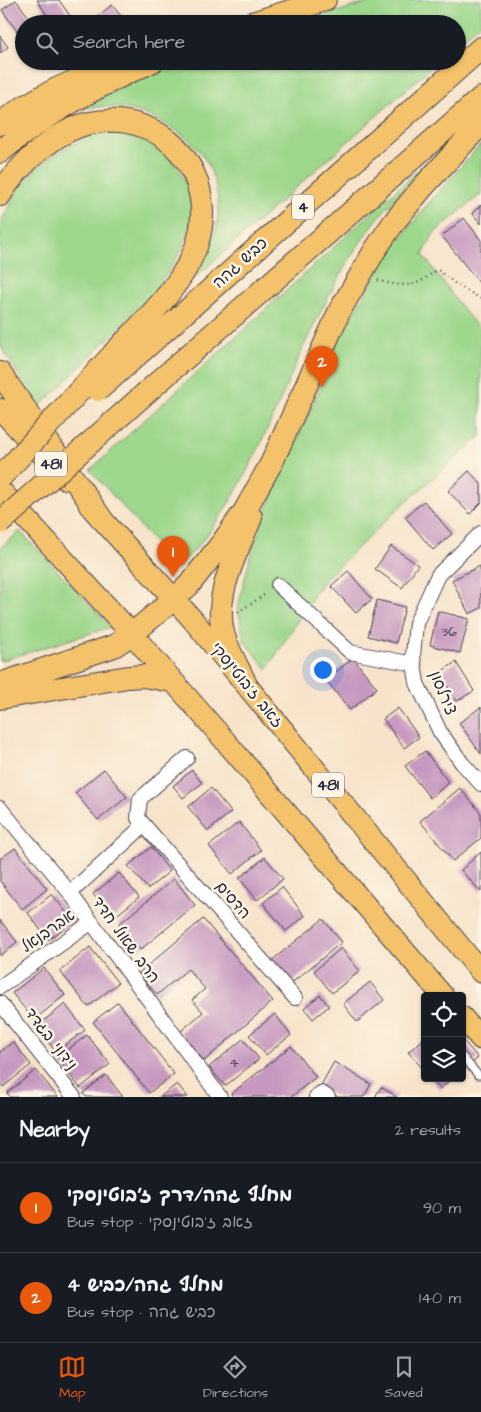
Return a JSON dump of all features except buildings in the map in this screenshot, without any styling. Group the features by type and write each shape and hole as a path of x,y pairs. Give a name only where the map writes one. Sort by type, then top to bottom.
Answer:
{"highway":[{"path":"278,15 325,0"},
{"name":"כביש גהה","path":"466,61 481,48"},
{"path":"0,124 15,112 44,95 81,77 102,70"},
{"path":"0,152 20,135 56,111 133,70"},
{"name":"כביש גהה","path":"0,478 120,359 455,70"},
{"name":"4","path":"0,523 481,98"},
{"path":"0,195 9,180 29,158 47,144 89,123 114,121 153,130 170,141 184,155 194,171 200,189 203,208 196,248 175,285 120,359"},
{"path":"245,682 224,637 222,607 225,586 232,565 272,462 340,310 375,250 394,222 422,188 481,124"},
{"path":"0,373 101,518"},
{"path":"0,684 93,654 114,646 132,634 188,585 244,512 272,462"},
{"path":"0,698 128,677 149,677 172,681"}],"main road":[{"name":"זאב ז'בוטינסקי","path":"0,409 175,598 481,972"},
{"path":"0,490 132,634 438,992"},
{"path":"466,1022 481,1039"}],"street":[{"name":"צירלסון","path":"481,533 438,575 416,624 412,656 417,683 440,732 462,763 481,784"},
{"path":"278,585 350,652 414,664"},
{"path":"70,893 144,825 138,818 140,798 187,758"},
{"name":"הרב שאול חדד","path":"0,808 70,893 220,1097"},
{"name":"הדסים","path":"144,825 295,998"},
{"name":"אברבנאל","path":"0,987 92,922"},
{"name":"נידוני בגדד","path":"0,1003 74,1097"}],"lane":[{"path":"466,1061 478,1075 481,1075"}],"path":[{"path":"376,279 394,285 420,282 430,273 438,270 453,282 481,299"},
{"path":"232,616 278,585"}],"green space":[{"path":"377,0 481,0 481,23 466,36 466,15 326,15"},
{"path":"154,70 428,70 186,286 210,245 217,227 218,203 216,187 212,172 205,159 188,139 164,123 150,117 124,108 100,107 81,109 139,76"},
{"path":"113,133 134,138 151,145 167,156 180,172 190,195 191,217 186,240 175,261 144,302 39,407 0,345 0,223 19,188 37,167 54,155 92,135"},
{"path":"481,144 481,194 434,233 423,255 464,311 481,330 481,436 398,509 323,581 267,669 244,641 238,607 251,553 275,487 308,416 338,341 383,261 427,205"},
{"path":"429,160 379,218 356,249 314,325 240,485 201,543 177,568 90,470"},
{"path":"20,531 111,627 0,661 0,548"}],"place":[{"name":"מחלף גהה/כביש 4","path":"322,387"},
{"name":"מחלף גהה/דרך ז׳בוטינסקי","path":"173,577"}]}
